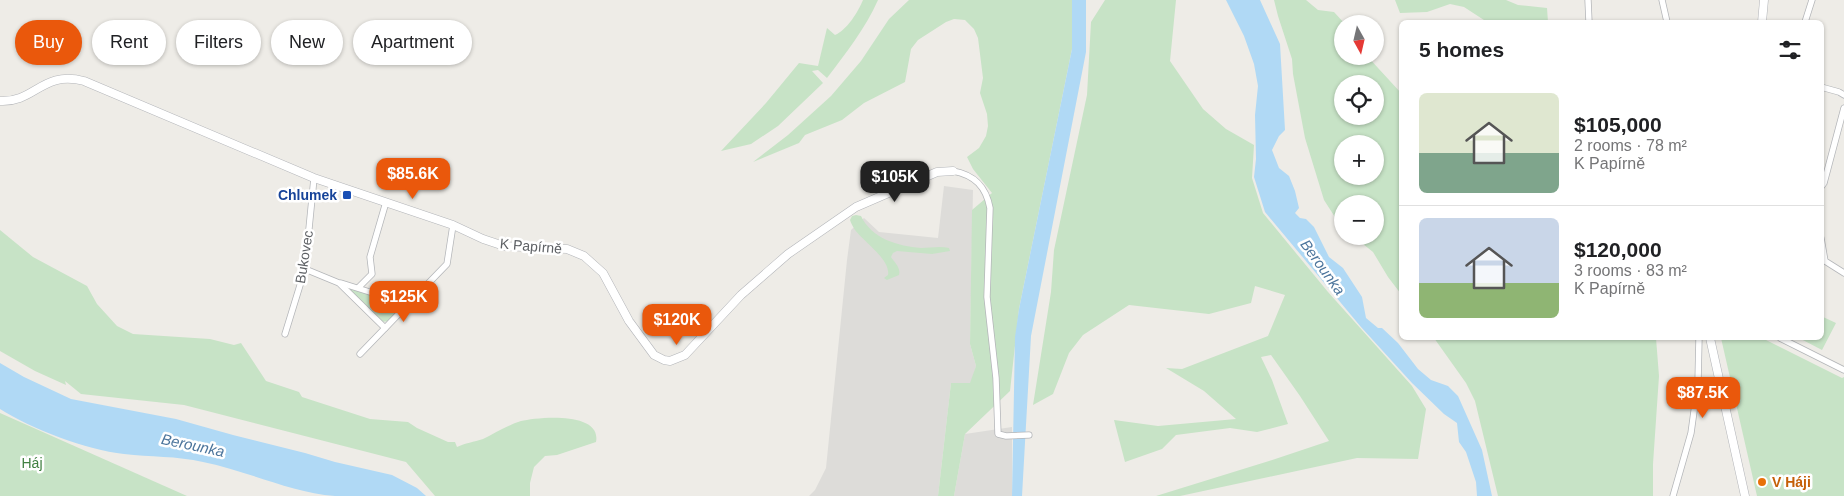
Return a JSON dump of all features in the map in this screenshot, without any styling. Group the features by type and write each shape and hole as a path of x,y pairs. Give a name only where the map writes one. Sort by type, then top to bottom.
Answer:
{"street":[{"path":"1588,0 1589,20"},
{"path":"1662,0 1667,20"},
{"path":"1762,20 1764,0"},
{"path":"1806,20 1812,0"},
{"name":"K Papírně","path":"0,101 17,100 48,82 74,78 95,85 314,178 453,225 482,239 504,246 567,249 584,256 603,273 629,321 654,355 659,359 670,361 685,354 741,295 788,254 856,207 938,172 953,171"},
{"path":"1824,88 1844,95"},
{"path":"1824,183 1844,108"},
{"path":"953,171 965,174 979,183 983,187 989,203 987,297 996,378 998,434 1006,436 1030,435"},
{"name":"Bukovec","path":"286,334 305,269 314,178"},
{"path":"359,287 372,274 370,257 386,202"},
{"path":"360,354 447,264 453,225"},
{"path":"1824,255 1825,261 1844,272"},
{"path":"305,269 408,304"},
{"path":"339,282 385,328"},
{"path":"1673,496 1691,433 1698,382 1699,340"},
{"path":"1710,340 1744,496"},
{"path":"1784,340 1844,370"}],"shaded area":[{"path":"944,186 973,190 970,344 976,366 971,384 951,383 938,496 809,496 815,490 826,468 851,230 864,218 879,232 938,238"},
{"path":"1012,427 1012,496 954,496 965,434"}],"green space":[{"path":"863,0 878,0 848,50 827,78 818,70 812,71 823,83 778,126 751,144 721,151 766,103 799,63 818,66 827,28 835,35 839,33 852,20"},
{"path":"909,0 1072,0 1072,49 1019,309 1010,391 965,434 954,496 938,496 951,383 970,383 976,366 970,344 972,210 992,193 973,169 967,157 979,148 986,136 988,126 987,114 980,93 983,78 978,38 974,29 965,20 954,19 946,22 918,40 911,49 905,82 864,103 842,120 805,135 799,143 753,162 788,135 831,96 861,61 889,19"},
{"path":"1105,0 1176,0 1170,61 1203,109 1226,129 1254,145 1252,178 1263,213 1328,292 1412,386 1426,409 1418,459 1357,458 1180,496 1156,496 1329,441 1271,355 1261,357 1272,380 1288,424 1257,432 1230,428 1176,435 1162,449 1125,462 1114,420 1158,426 1236,419 1204,391 1166,368 1182,369 1268,336 1285,295 1255,286 1251,303 1209,314 1129,305 1083,335 1069,353 1053,394 1033,405 1051,292 1054,250 1087,95 1091,22"},
{"path":"1274,0 1306,0 1318,10 1334,12 1337,15 1334,15 1334,65 1375,65 1399,91 1399,291 1373,252 1364,245 1384,245 1384,195 1334,195 1334,216 1324,200 1305,138 1292,59"},
{"path":"1395,0 1506,0 1518,5 1547,8 1548,20 1484,20 1464,7 1450,4 1427,12 1400,13"},
{"path":"852,216 861,216 872,230 886,240 921,248 946,247 950,251 932,254 897,251 891,257 898,268 899,275 887,280 884,278 888,275 885,263 851,224"},
{"path":"0,230 33,257 87,286 97,304 117,326 133,334 210,339 234,345 241,343 266,381 299,392 302,397 370,419 408,422 448,442 455,442 457,447 483,439 521,421 541,418 567,418 589,425 595,432 596,442 557,455 545,456 534,467 530,483 530,496 435,496 406,462 184,405 81,394 65,381 66,385 35,371 0,351"},
{"path":"343,285 398,303 398,310 389,321 381,322"},
{"path":"1824,317 1836,323 1822,350 1803,340 1824,340"},
{"path":"1435,340 1656,340 1659,376 1653,464 1653,496 1498,496 1475,401 1466,383"},
{"path":"1721,340 1766,340 1842,378 1844,377 1844,496 1757,496"},
{"name":"Háj","path":"0,413 187,496 0,496"}],"water":[{"path":"1072,0 1086,0 1086,52 1031,336 1022,496 1012,496 1015,337 1019,309 1072,49"},
{"name":"Berounka","path":"1226,0 1260,0 1280,44 1285,130 1279,136 1272,150 1279,168 1289,176 1295,191 1299,208 1295,213 1300,218 1306,219 1314,227 1329,257 1343,268 1362,297 1366,318 1378,328 1382,328 1398,343 1418,369 1431,380 1448,386 1458,396 1482,450 1492,496 1477,496 1476,482 1466,452 1459,442 1457,423 1444,414 1412,383 1361,327 1265,212 1254,177 1256,159 1255,115 1258,86 1254,64 1244,36"},
{"name":"Berounka","path":"0,363 24,377 71,399 176,419 335,462 392,475 417,488 426,496 335,496 318,494 203,462 109,452 60,438 13,417 0,409"}],"place":[{"name":"Chlumek","path":"347,195"},
{"name":"V Háji","path":"1762,482"}]}
